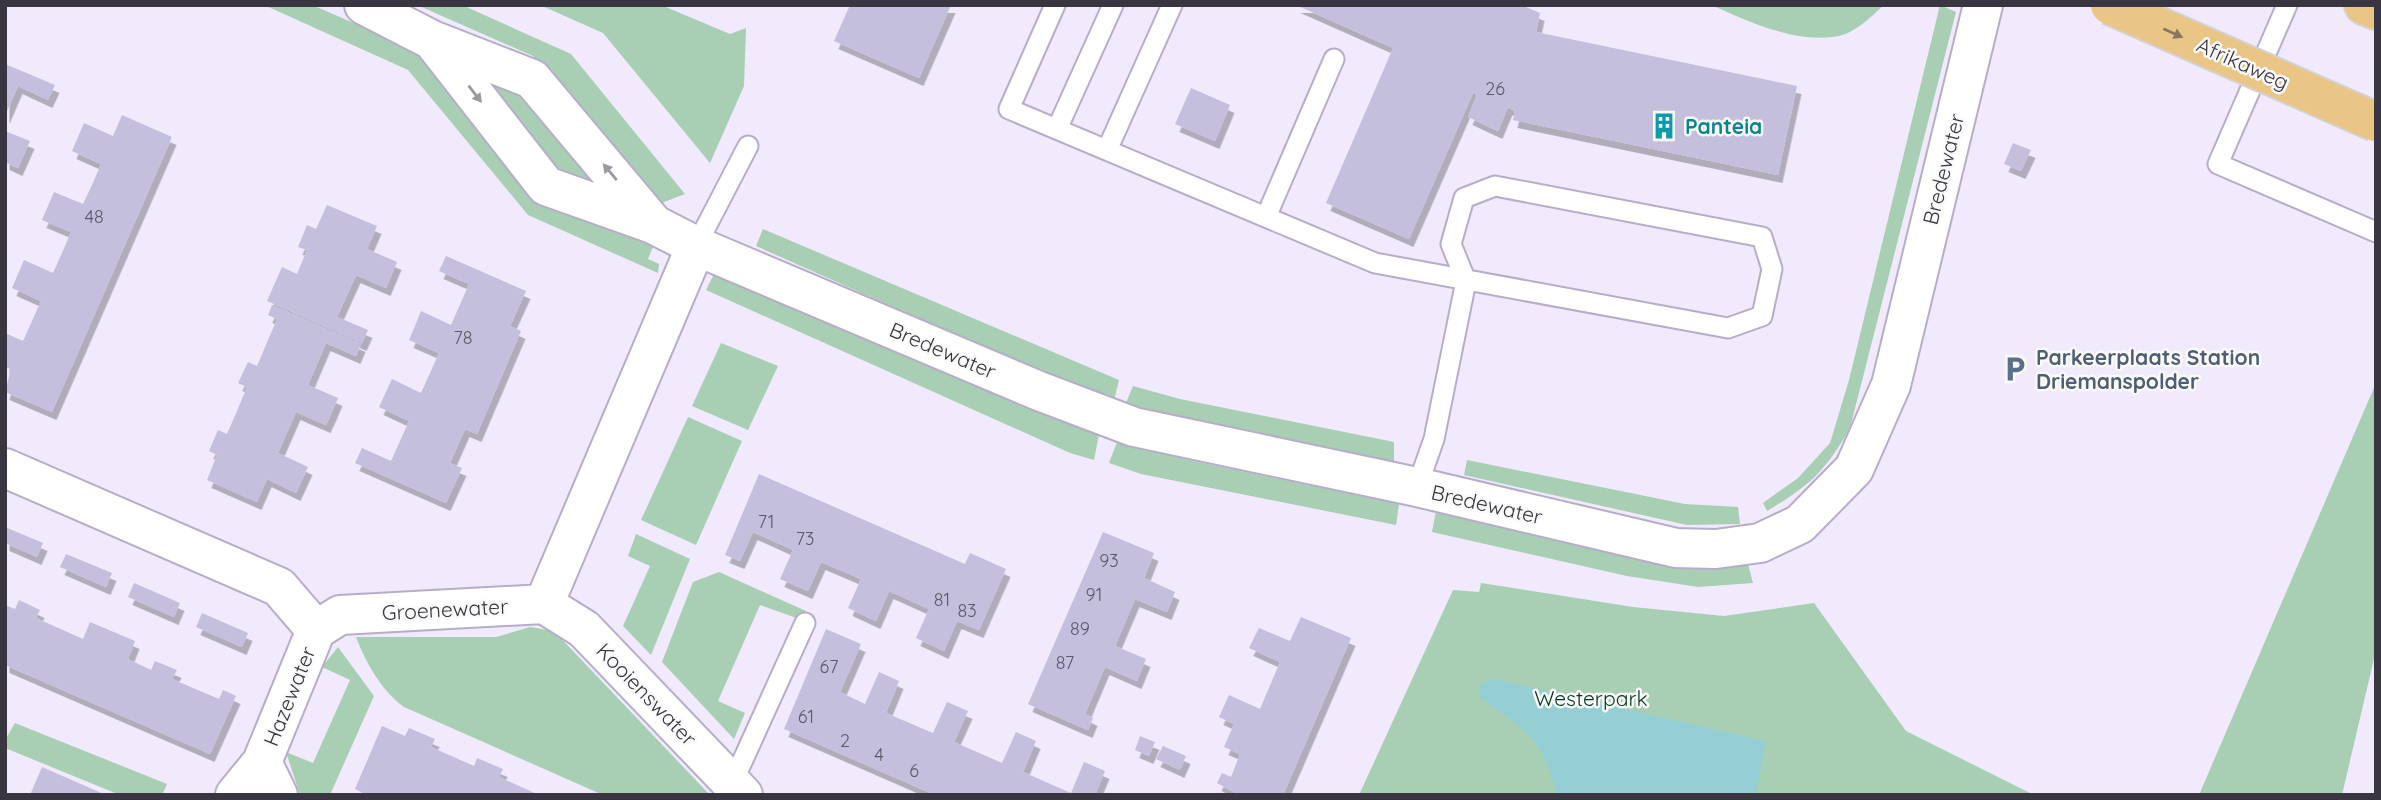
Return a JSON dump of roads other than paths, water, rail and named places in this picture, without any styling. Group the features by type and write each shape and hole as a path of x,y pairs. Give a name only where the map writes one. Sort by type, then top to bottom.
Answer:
{"main road":[{"name":"Afrikaweg","path":"2110,5 2376,122"},
{"path":"2364,5 2376,10"}],"street":[{"name":"Bredewater","path":"363,5 432,40 532,79 653,224"},
{"name":"Bredewater","path":"432,40 546,186 653,224 696,246 1039,391 1135,427 1417,487 1676,548 1717,549 1760,543 1800,524 1854,469 1891,385 1983,5"},
{"path":"544,604 696,246"},
{"path":"5,468 279,587 316,630"},
{"name":"Groenewater","path":"316,630 340,615 544,604"},
{"name":"Kooienswater","path":"544,604 584,629 737,789"},
{"name":"Hazewater","path":"235,795 270,778 316,630"}],"lane":[{"path":"1055,5 1009,108 1375,263 1466,281 1728,328 1762,316 1772,269 1762,237 1495,186 1464,198 1451,244 1466,281 1434,439 1417,487"},
{"path":"1057,129 1114,5"},
{"path":"1107,150 1172,5"},
{"path":"2287,5 2218,163 2376,232"},
{"path":"1266,217 1334,59"},
{"path":"696,246 748,146"},
{"path":"737,789 805,623"}],"place":[{"name":"Panteia","path":"1664,126"},
{"name":"Parkeerplaats Station Driemanspolder","path":"2015,369"}],"park label":[{"name":"Westerpark","path":"1591,698"}]}
